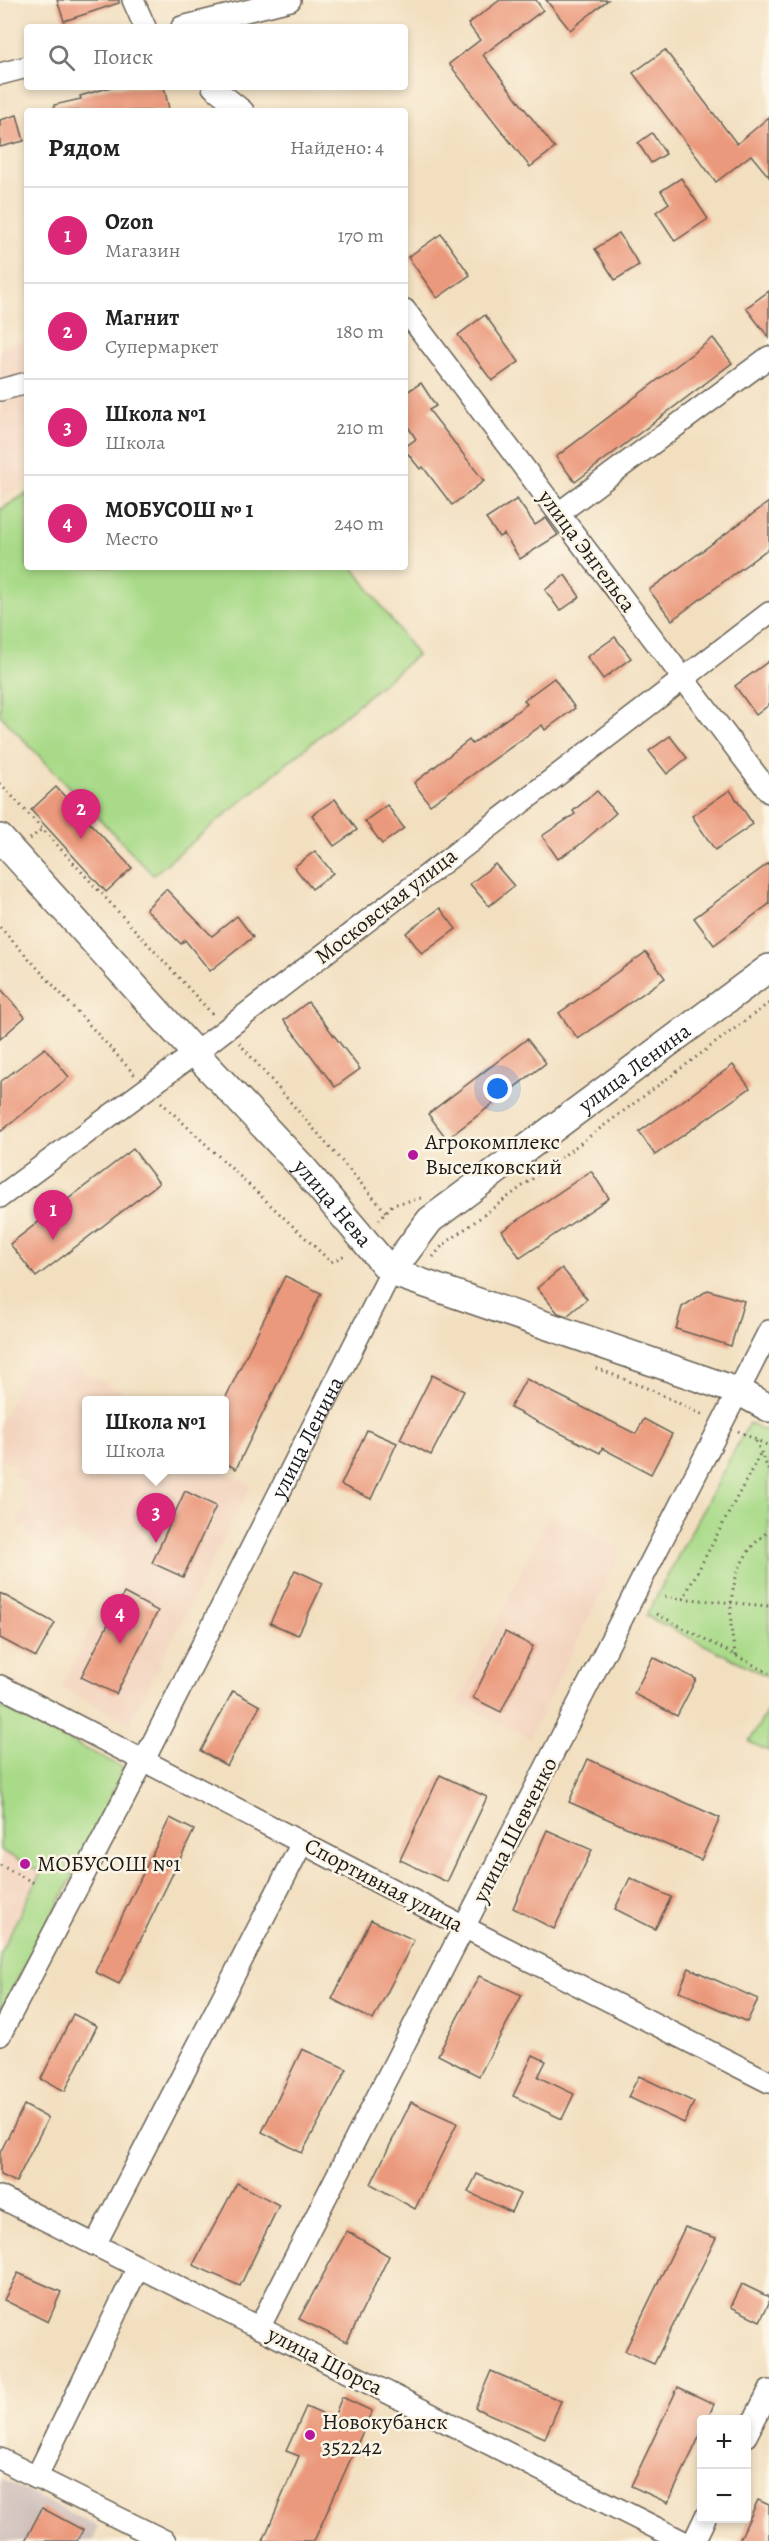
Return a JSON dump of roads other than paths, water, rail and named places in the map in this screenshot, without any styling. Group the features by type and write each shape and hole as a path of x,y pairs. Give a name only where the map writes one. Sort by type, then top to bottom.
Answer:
{"main road":[{"name":"улица Нева","path":"0,838 303,1168 391,1272"},
{"name":"улица Ленина","path":"391,1272 430,1220 769,968"},
{"path":"391,1272 740,1392 769,1408"}],"street":[{"path":"133,0 144,24"},
{"path":"194,24 290,0"},
{"path":"0,74 24,68"},
{"path":"217,90 239,108"},
{"name":"улица Энгельса","path":"408,314 769,792"},
{"path":"559,513 769,357"},
{"path":"0,390 24,384"},
{"name":"Московская улица","path":"0,1197 195,1053 769,613"},
{"name":"улица Ленина","path":"0,2035 144,1760 391,1272"},
{"name":"улица Шевченко","path":"259,2328 740,1392 769,1331"},
{"name":"Спортивная улица","path":"0,1686 464,1927 769,2082"},
{"path":"95,2245 302,1843"},
{"name":"улица Щорса","path":"0,2197 682,2541"},
{"path":"36,2478 138,2267"},
{"path":"751,2428 769,2391"},
{"path":"0,2459 165,2541"},
{"path":"694,2541 703,2523"}],"place":[{"name":"Магнит","path":"81,839"},
{"name":"Агрокомплекс Выселковский","path":"413,1155"},
{"name":"Ozon","path":"53,1240"},
{"name":"Школа №1","path":"156,1543"},
{"name":"МОБУСОШ № 1","path":"120,1644"},
{"name":"МОБУСОШ №1","path":"25,1864"},
{"name":"Новокубанск 352242","path":"310,2435"}]}
